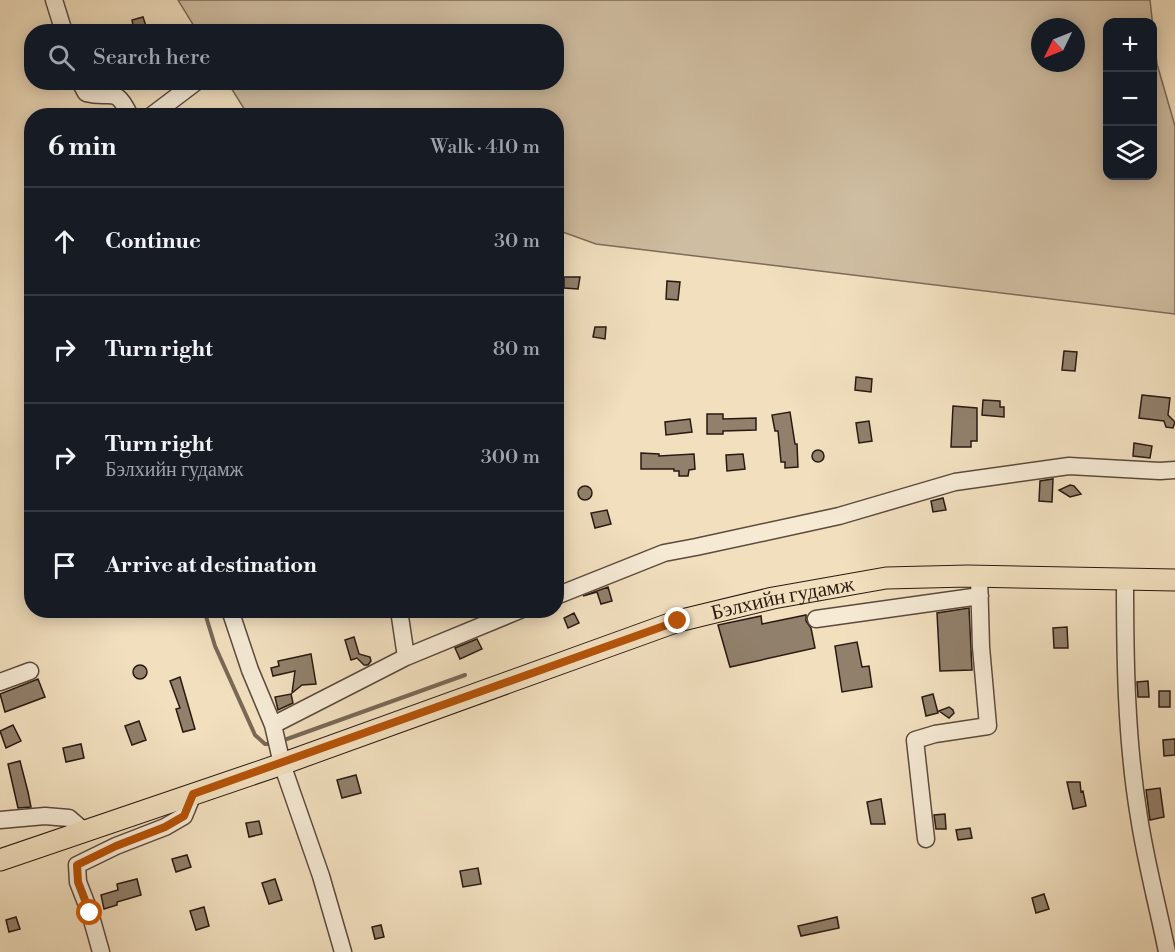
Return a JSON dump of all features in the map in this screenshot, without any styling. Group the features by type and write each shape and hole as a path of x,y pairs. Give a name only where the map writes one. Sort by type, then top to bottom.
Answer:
{"main road":[{"name":"Бэлхийн гудамж","path":"0,860 282,764 678,621 773,598 886,578 980,586 1175,580"}],"street":[{"path":"54,0 62,24"},
{"path":"84,90 86,93 96,96 105,94 116,96 123,101 126,108"},
{"path":"162,108 185,90"},
{"path":"564,593 673,550 839,516 955,482 1069,466 1175,470"},
{"path":"1125,580 1126,670 1139,817 1167,952"},
{"path":"816,619 980,586 981,646 988,726 935,734 915,740 926,838"},
{"path":"233,618 250,670 273,725 282,764 305,826 343,952"},
{"path":"400,618 406,657"},
{"path":"273,725 406,657 501,618"},
{"path":"0,682 30,671"},
{"path":"101,952 78,882 77,865 116,846 165,827 184,816 193,794"},
{"path":"0,820 45,816 69,818 84,831"}],"shaded area":[{"path":"178,0 1150,0 1152,18 1103,18 1103,180 1157,180 1157,64 1175,126 1175,314 596,244 564,233 564,108 244,108 232,90 564,90 564,24 193,24"}],"building":[{"path":"143,17 145,24 133,24 132,20"},
{"path":"564,277 580,277 578,289 564,288"},
{"path":"667,281 680,282 678,300 666,299"},
{"path":"595,327 606,327 605,339 593,337"},
{"path":"1064,351 1077,352 1075,371 1062,370"},
{"path":"856,377 872,379 871,392 855,390"},
{"path":"1142,395 1170,398 1168,415 1175,422 1173,428 1166,427 1164,421 1139,418"},
{"path":"983,400 1000,401 1000,407 1004,407 1004,417 982,415"},
{"path":"953,406 977,408 977,441 971,441 971,447 951,447"},
{"path":"790,412 795,444 797,444 798,467 785,468 785,462 781,462 778,431 775,431 772,415"},
{"path":"707,414 723,414 723,419 756,418 756,430 707,434"},
{"path":"690,419 692,432 666,435 665,422"},
{"path":"869,421 872,441 859,443 856,423"},
{"path":"1134,443 1152,446 1150,458 1133,456"},
{"path":"820,450 824,456 820,462 816,462 812,454"},
{"path":"641,453 659,454 659,456 694,454 695,469 689,470 688,476 679,476 679,471 674,471 674,469 641,469"},
{"path":"743,454 745,469 727,471 726,455"},
{"path":"1053,479 1052,502 1039,501 1040,481"},
{"path":"1070,485 1081,494 1070,497 1059,490"},
{"path":"582,486 588,486 592,493 588,500 582,500 578,496 578,490"},
{"path":"943,498 946,510 933,512 931,501"},
{"path":"607,510 611,524 595,528 591,513"},
{"path":"608,587 612,601 601,604 597,592 583,596"},
{"path":"969,608 972,670 940,671 937,613"},
{"path":"574,613 579,623 568,628 564,618"},
{"path":"806,615 815,648 730,667 718,625 761,616 762,624"},
{"path":"1067,627 1068,648 1054,648 1053,628"},
{"path":"354,637 359,654 370,657 371,661 368,665 364,665 357,658 351,660 345,640"},
{"path":"477,639 482,649 460,659 455,648"},
{"path":"857,642 862,667 869,666 872,687 842,692 835,646"},
{"path":"311,654 316,684 302,685 292,693 295,671 273,676 271,668 279,666 278,661"},
{"path":"140,665 145,667 147,672 145,677 140,679 135,677 133,672 135,667"},
{"path":"180,677 195,729 183,732 176,709 180,708 170,681"},
{"path":"38,679 45,697 5,712 0,694"},
{"path":"1148,681 1149,697 1138,697 1137,682"},
{"path":"1159,691 1170,691 1170,707 1159,707"},
{"path":"291,694 293,703 278,710 275,697"},
{"path":"933,694 938,713 926,716 922,697"},
{"path":"949,707 954,713 949,718 939,711"},
{"path":"139,721 146,740 132,745 125,726"},
{"path":"13,725 21,741 6,748 0,731"},
{"path":"1175,739 1175,755 1164,756 1163,740"},
{"path":"81,744 84,758 66,762 63,748"},
{"path":"20,761 31,807 18,808 8,764"},
{"path":"356,775 361,793 342,798 337,780"},
{"path":"1067,782 1080,782 1086,806 1073,809"},
{"path":"1160,788 1164,817 1150,820 1146,790"},
{"path":"881,799 885,824 871,824 867,802"},
{"path":"945,814 946,829 936,829 934,815"},
{"path":"259,821 262,834 249,837 246,823"},
{"path":"970,828 972,838 958,840 956,830"},
{"path":"187,855 191,867 176,872 172,859"},
{"path":"478,868 481,884 463,887 460,871"},
{"path":"137,879 141,895 117,902 117,905 104,909 101,895 118,890 117,884"},
{"path":"275,879 282,900 269,904 262,883"},
{"path":"1044,894 1049,909 1036,913 1032,898"},
{"path":"204,907 209,926 196,930 190,911"},
{"path":"16,917 20,929 9,932 6,920"},
{"path":"837,917 839,928 801,936 798,926"},
{"path":"381,925 384,937 375,939 372,927"}],"waterway":[{"path":"206,618 215,646 255,735 265,744 272,744"},
{"path":"287,739 465,675"}],"route":[{"path":"90,913 78,882 77,865 116,846 165,827 184,816 193,794 678,621"}]}
